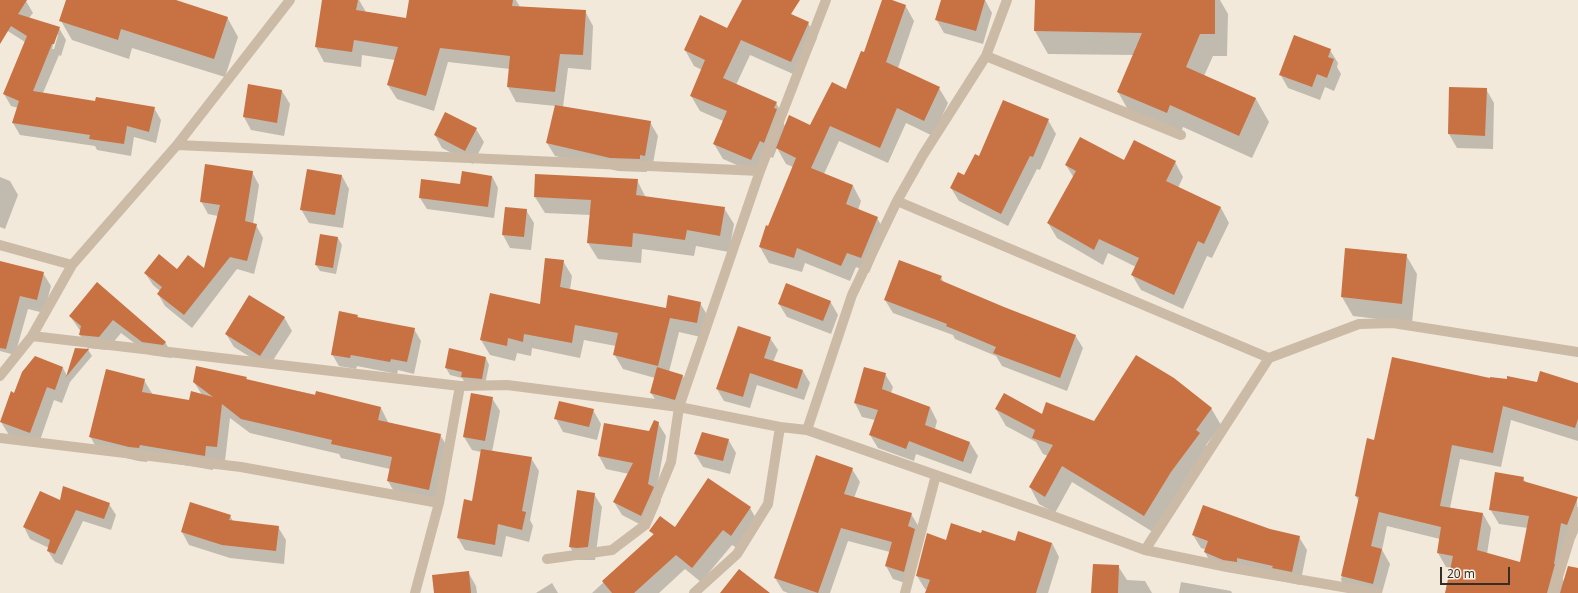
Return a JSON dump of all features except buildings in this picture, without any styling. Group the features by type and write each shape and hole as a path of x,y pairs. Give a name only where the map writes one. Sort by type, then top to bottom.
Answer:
{"street":[{"path":"0,376 32,336 72,265 177,145 290,0"},
{"path":"547,559 612,550 645,525 671,462 679,407 760,171 826,0"},
{"path":"807,430 852,295 897,201 923,155 986,56 1007,0"},
{"path":"986,56 1181,135"},
{"path":"177,145 760,171"},
{"path":"897,201 1269,358"},
{"path":"0,244 72,265"},
{"path":"1145,550 1269,358 1359,324 1393,323 1578,352"},
{"path":"32,336 460,386 507,385 679,407 780,427 807,430 1145,550 1227,567 1377,593"},
{"path":"415,593 439,503 460,386"},
{"path":"694,593 737,554 768,504 780,427"},
{"path":"0,438 240,467 439,503"},
{"path":"905,593 936,475"},
{"path":"1553,593 1578,512"}]}
